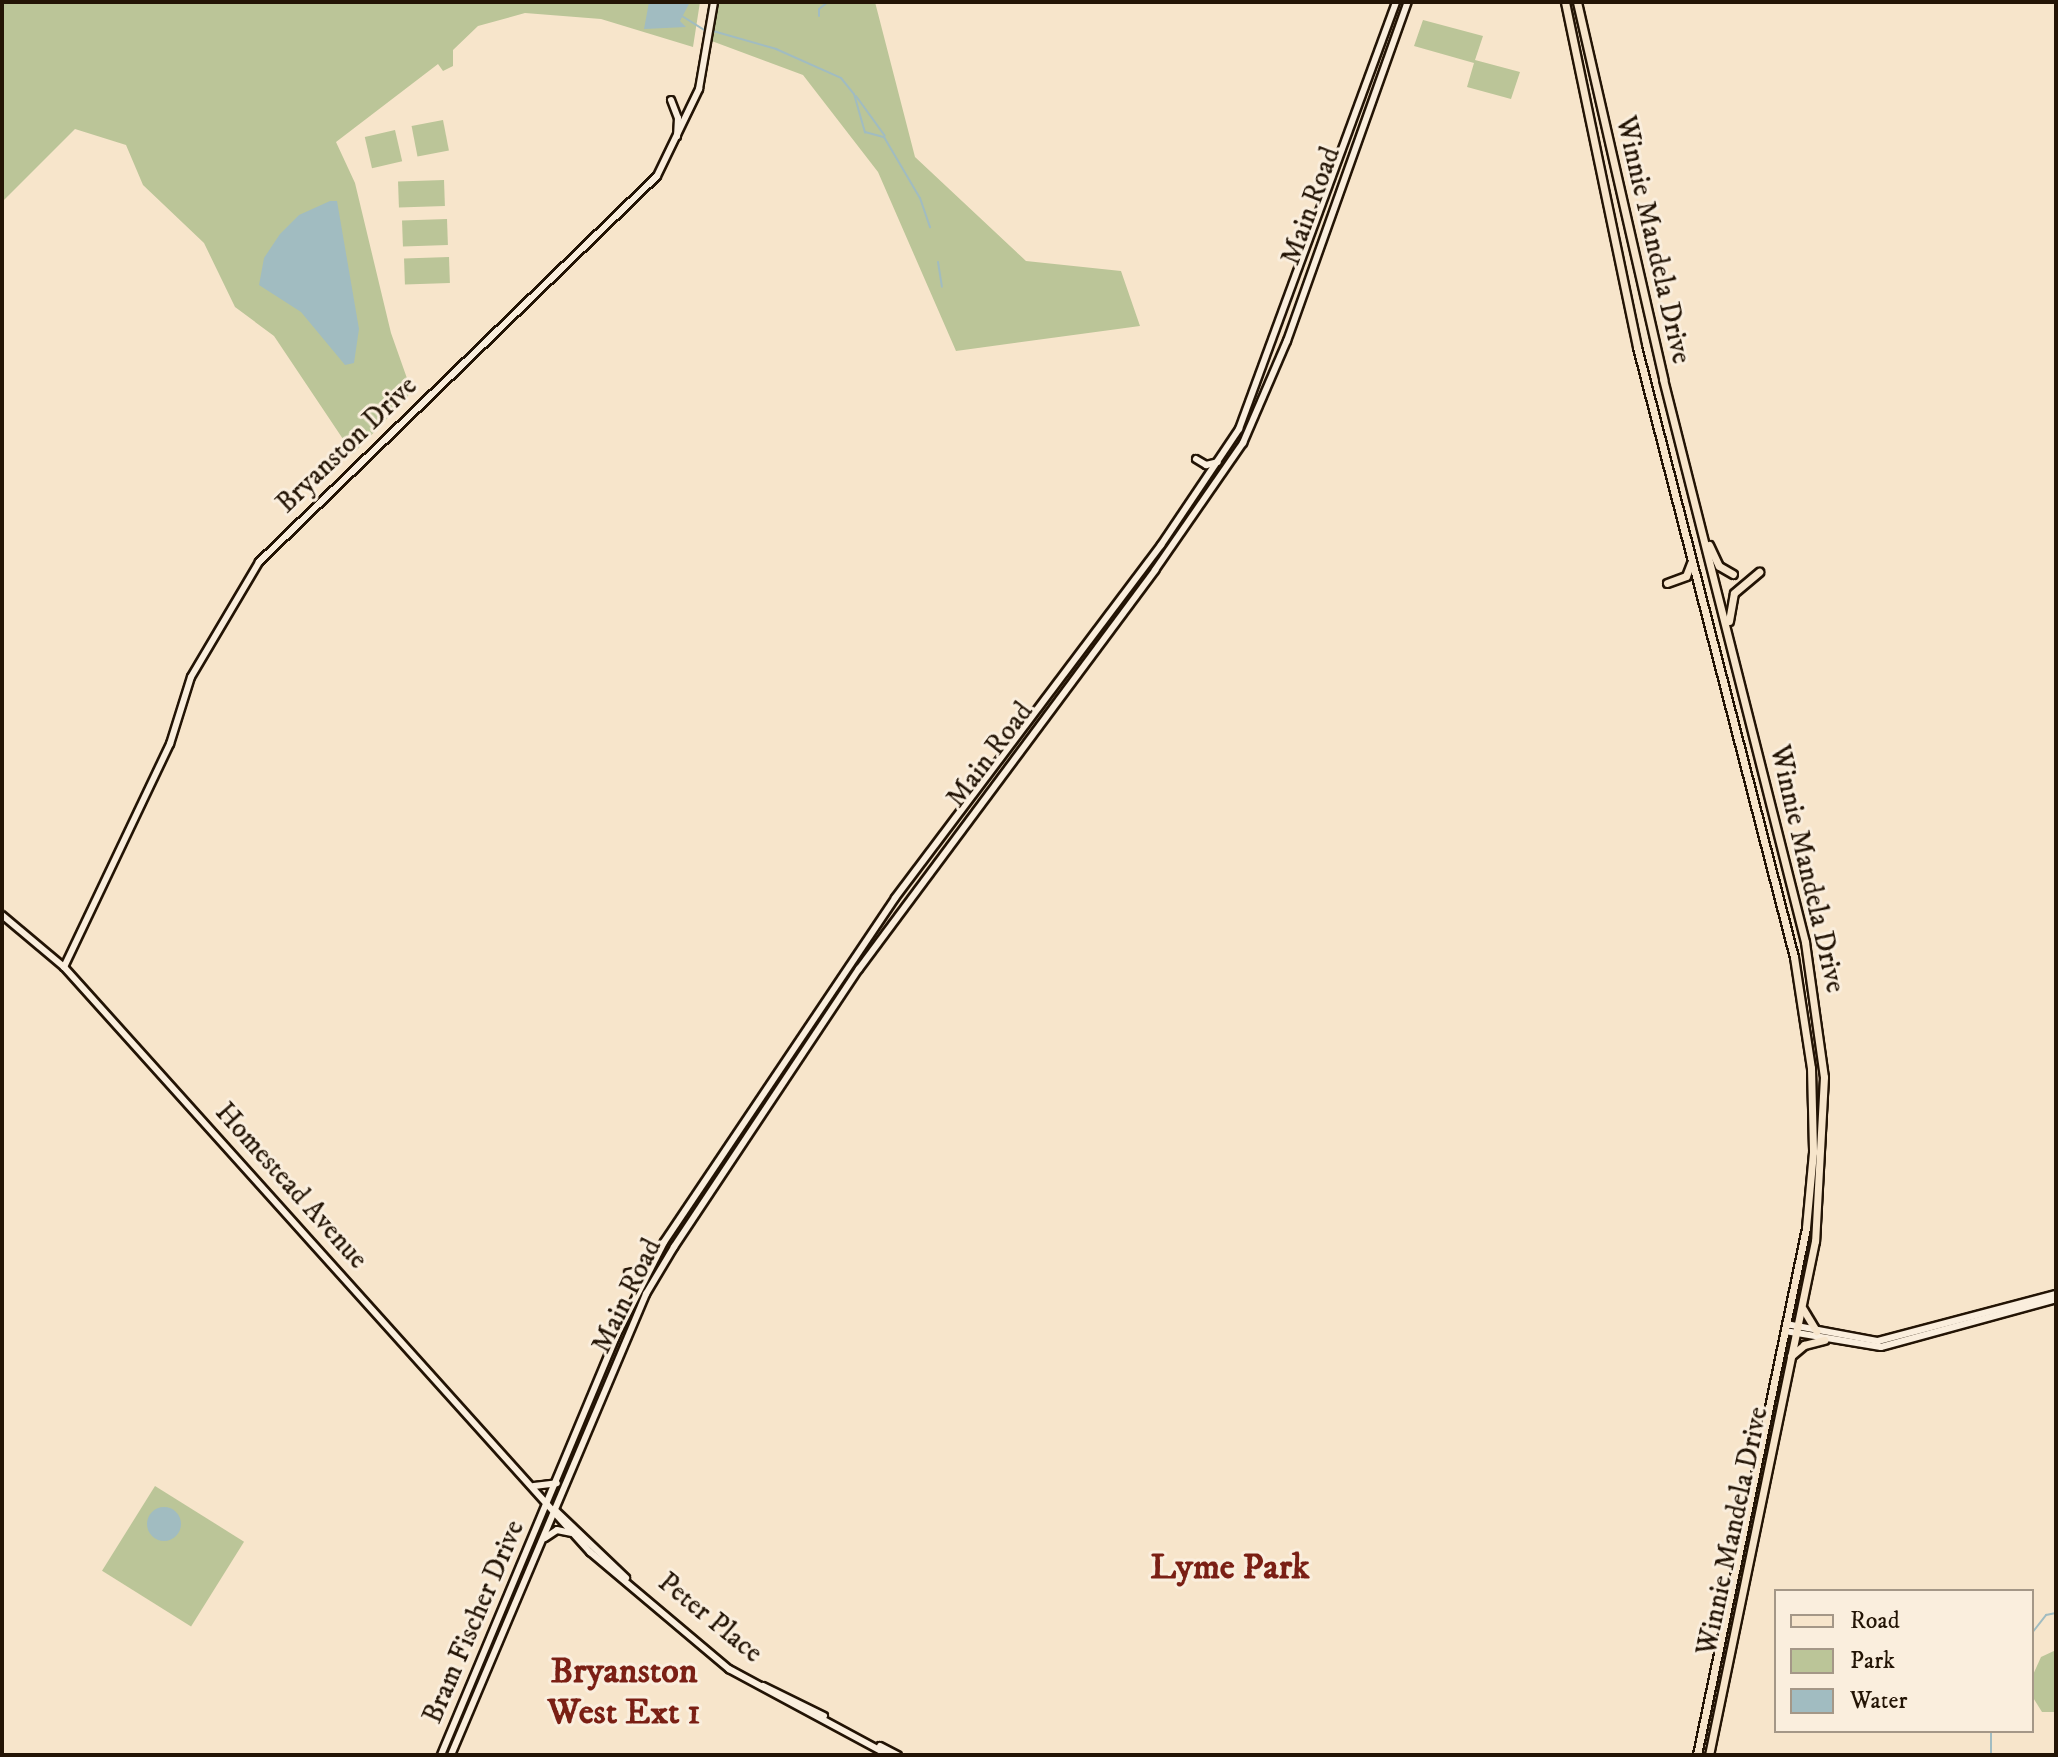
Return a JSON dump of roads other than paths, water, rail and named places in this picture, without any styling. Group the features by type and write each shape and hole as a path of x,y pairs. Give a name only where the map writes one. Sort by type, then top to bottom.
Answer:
{"main road":[{"name":"Bryanston Drive","path":"64,967 170,744 191,677 259,562 649,185 677,140 699,89 714,2"},
{"name":"Main Road","path":"549,1504 647,1270 879,921 1219,462 1259,384 1396,2"},
{"name":"Main Road","path":"555,1513 646,1294 674,1247 864,962 1137,596 1243,443 1287,341 1408,2"},
{"name":"Winnie Mandela Drive","path":"1565,2 1637,347 1794,957 1807,1033 1813,1120 1810,1197 1697,1755"},
{"name":"Winnie Mandela Drive","path":"1577,3 1702,533 1729,630 1805,942 1819,1026 1822,1176 1802,1307 1709,1755"},
{"path":"671,100 678,118 677,140"},
{"path":"1196,459 1206,465 1219,462"},
{"path":"1702,533 1719,566 1733,574"},
{"path":"1667,583 1686,576 1692,561"},
{"path":"1729,630 1731,598 1759,572"},
{"name":"Homestead Avenue","path":"2,915 64,967 534,1486 555,1513"},
{"path":"628,1273 647,1270"},
{"path":"1785,1328 1878,1341 2056,1297"},
{"path":"1797,1330 1824,1340 1861,1347 1890,1345 2056,1297"},
{"path":"1802,1307 1816,1331"},
{"path":"1791,1357 1804,1345 1824,1340"},
{"path":"534,1486 558,1483"},
{"name":"Bram Fischer Drive","path":"441,1755 549,1504"},
{"name":"Peter Place","path":"555,1513 571,1533 729,1669 889,1755"},
{"name":"Peter Place","path":"555,1513 727,1665 898,1755"},
{"name":"Bram Fischer Drive","path":"451,1755 555,1513"},
{"path":"544,1540 557,1530 571,1533"}],"water":[{"path":"649,2 690,2 680,21 686,27 644,29"},
{"path":"330,201 337,201 359,329 354,363 345,365 301,312 259,285 264,258 280,234 299,215"},
{"path":"164,1507 176,1512 181,1524 176,1536 164,1541 152,1536 147,1524 152,1512"}],"waterway":[{"path":"819,16 819,9 828,2"},
{"path":"682,16 704,30"},
{"path":"713,31 776,49 841,78 854,94 865,132 884,137 920,198 930,227"},
{"path":"856,96 885,136"},
{"path":"938,262 942,287"},
{"path":"2034,1630 2046,1615 2056,1613"},
{"path":"1991,1733 1991,1755"}],"district":[{"name":"Lyme Park","path":"1230,1568"},
{"name":"Bryanston West Ext 1","path":"624,1692"}]}
